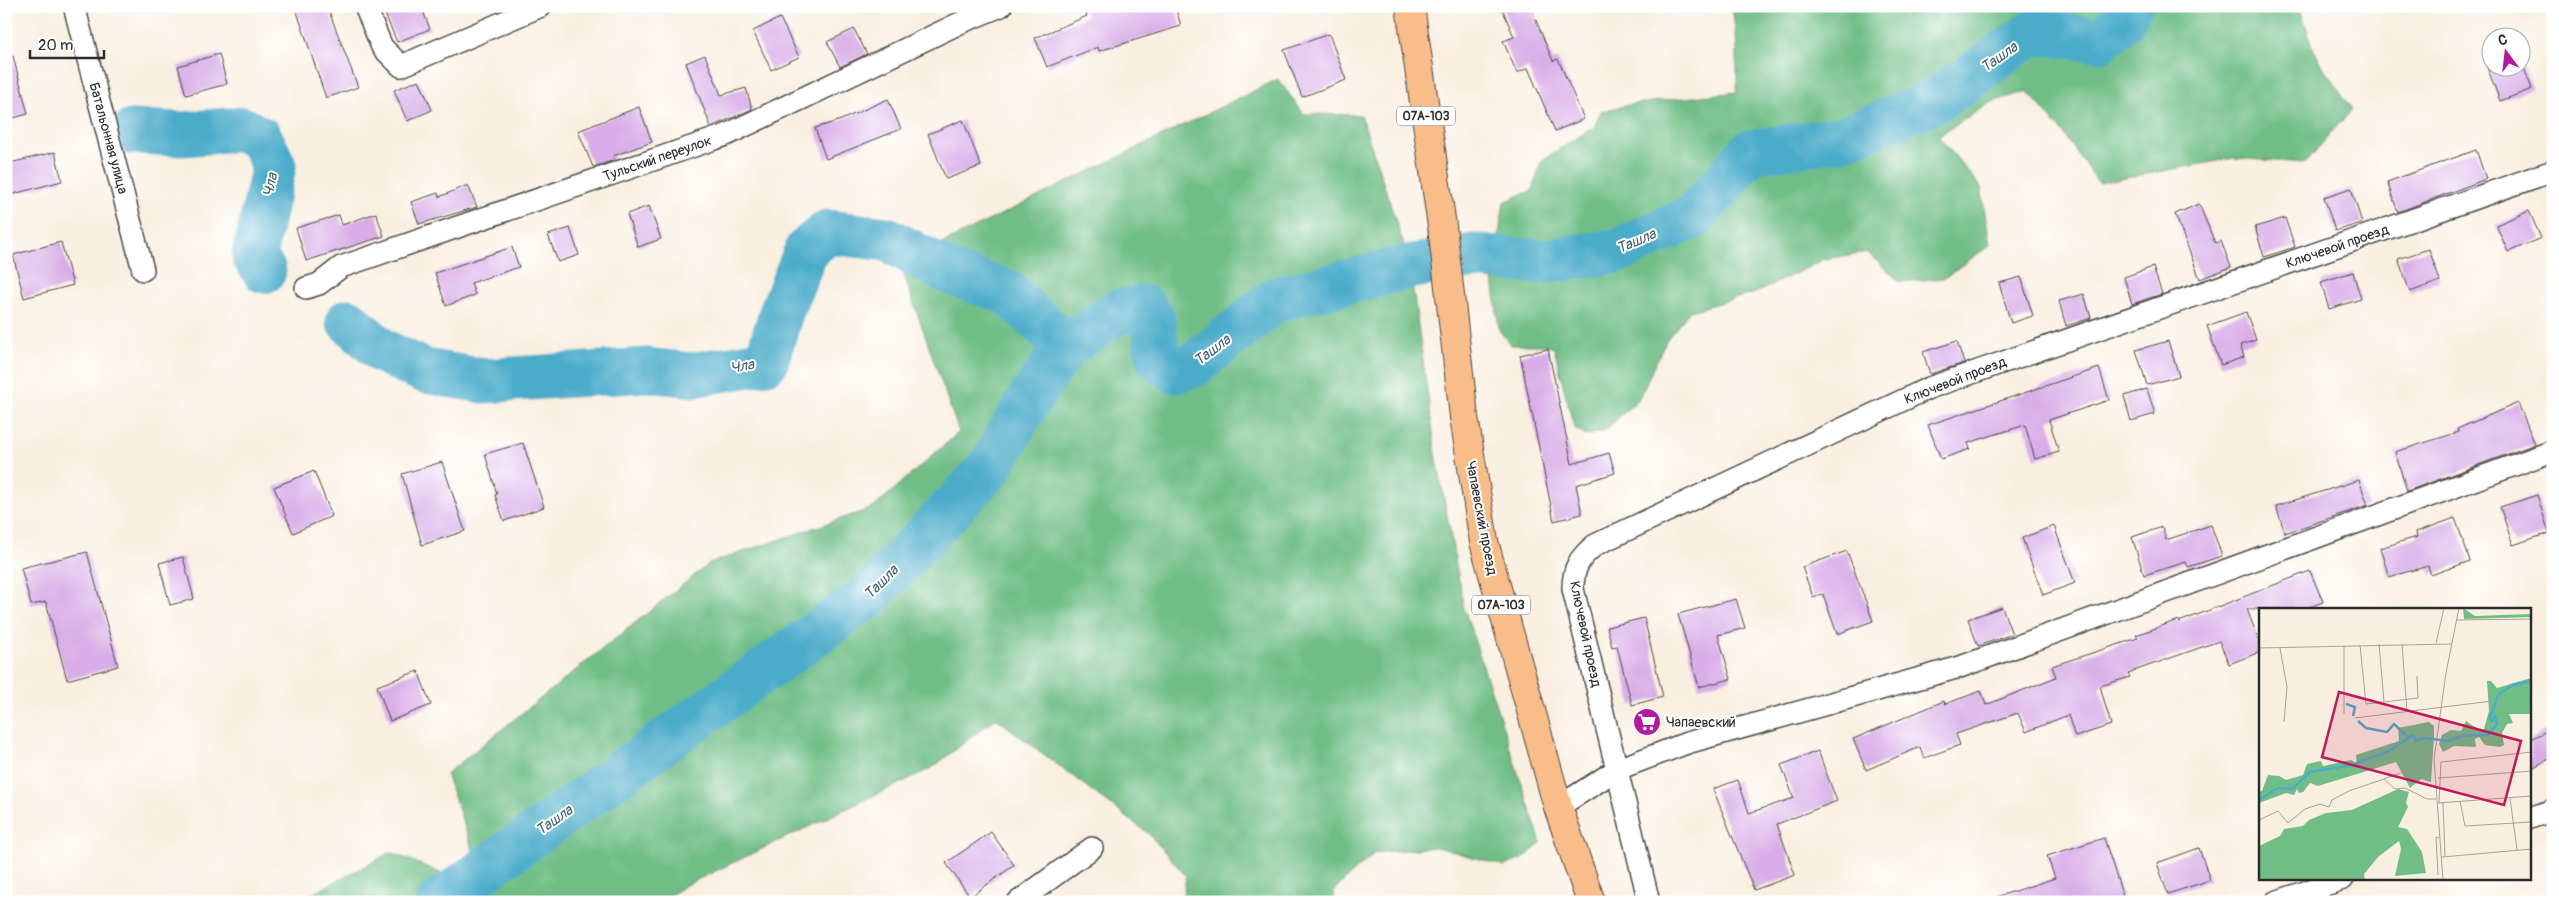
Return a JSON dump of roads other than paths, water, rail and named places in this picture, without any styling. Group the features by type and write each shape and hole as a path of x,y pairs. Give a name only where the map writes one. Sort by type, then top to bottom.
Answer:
{"main road":[{"name":"Чапаевский проезд","path":"1410,6 1442,226 1464,417 1484,542 1558,807 1591,902"}],"street":[{"name":"Батальонная улица","path":"74,6 143,270"},
{"path":"365,6 382,47 401,66 541,6"},
{"name":"Тульский переулок","path":"306,288 319,284 341,267 726,135 959,14 1001,6"},
{"name":"Ключевой проезд","path":"1650,902 1573,588 1573,574 1580,558 1595,545 1929,388 2553,171"},
{"path":"1558,807 1618,769 1687,743 1960,667 2553,451"},
{"path":"2532,817 2553,810"},
{"path":"1018,902 1092,848"},
{"path":"2275,902 2340,880"}],"waterway":[{"name":"Ташла","path":"439,902 867,597 989,469 1027,403 1066,346 1119,311 1144,307 1153,320 1158,359 1176,371 1194,365 1276,299 1413,266 1474,256 1538,262 1617,251 1695,216 1749,152 1842,139 1937,100 2033,32 2100,40 2123,20 2130,6"},
{"name":"Чла","path":"132,132 183,134 242,129 261,139 274,166 254,256 264,271"},
{"name":"Чла","path":"348,321 382,351 425,371 484,381 647,370 692,375 766,362 782,310 807,249 828,232 887,239 948,272 1007,292 1066,346"}],"place":[{"name":"Чапаевский","path":"1647,722"}]}
